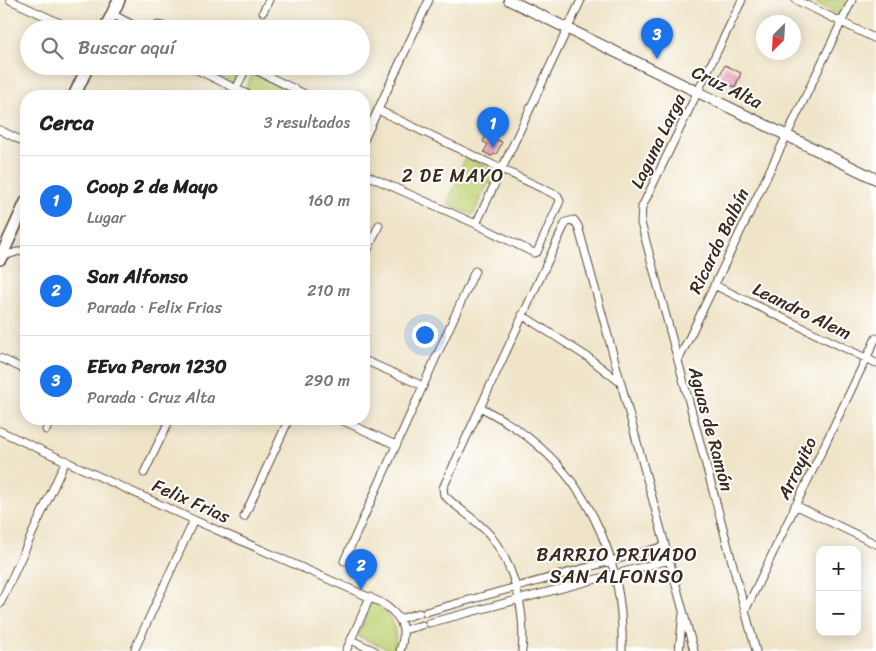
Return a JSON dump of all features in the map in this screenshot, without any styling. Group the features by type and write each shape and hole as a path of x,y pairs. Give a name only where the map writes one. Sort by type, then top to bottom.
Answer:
{"main road":[{"path":"109,20 118,0"},
{"name":"Cruz Alta","path":"509,0 876,179"},
{"path":"77,90 84,75"},
{"path":"1,258 20,215"}],"street":[{"path":"10,0 53,20"},
{"path":"263,12 269,0"},
{"path":"370,127 429,0"},
{"path":"476,224 581,0"},
{"name":"Laguna Larga","path":"641,214 642,208 742,0"},
{"path":"796,0 876,39"},
{"name":"Ricardo Balbín","path":"678,362 852,0"},
{"path":"112,14 124,20"},
{"path":"207,75 236,89 243,75"},
{"path":"266,75 297,90"},
{"path":"370,177 476,224 534,253 537,252 560,201 558,196 378,110"},
{"path":"0,130 20,139"},
{"name":"Aguas de Ramón","path":"641,214 641,223 756,651"},
{"path":"522,651 523,628 519,599 501,552 490,535 447,498 443,491 566,222 574,220 578,226 694,651"},
{"path":"370,245 379,226"},
{"path":"1,258 20,251"},
{"path":"344,561 475,271"},
{"name":"Leandro Alem","path":"714,286 876,363"},
{"path":"522,315 589,358 621,383"},
{"name":"Arroyito","path":"745,611 876,338"},
{"path":"0,358 20,367"},
{"path":"370,363 423,386"},
{"path":"480,407 529,438 558,466 571,482 592,516 602,534 616,574 620,601 622,651"},
{"path":"46,430 48,425"},
{"path":"144,473 167,425"},
{"path":"244,517 286,425"},
{"path":"353,425 396,445"},
{"name":"Felix Frias","path":"0,431 194,520 370,597 389,607 399,619"},
{"path":"0,604 66,460"},
{"path":"796,505 876,544"},
{"path":"134,651 194,520"},
{"path":"400,651 404,630 399,619 665,546"},
{"path":"404,630 669,560"},
{"path":"346,651 370,597"},
{"path":"679,651 683,610"},
{"path":"351,640 375,651"}],"green space":[{"path":"808,0 846,0 839,14"},
{"path":"215,75 239,75 234,85"},
{"path":"252,75 257,75 288,90 245,90"},
{"path":"466,157 489,168 495,175 491,184 488,183 473,215 447,203 462,172 460,170"},
{"path":"372,602 385,612 392,623 395,635 394,651 358,636"}],"building":[{"path":"725,65 741,73 735,87 718,79"},
{"path":"486,135 502,142 497,153 491,156 484,152 488,144 483,142"}],"place":[{"name":"EEva Peron 1230","path":"657,59"},
{"name":"Coop 2 de Mayo","path":"493,148"},
{"name":"San Alfonso","path":"361,590"}],"district":[{"name":"2 DE MAYO","path":"453,175"},
{"name":"BARRIO PRIVADO SAN ALFONSO","path":"617,565"}]}
